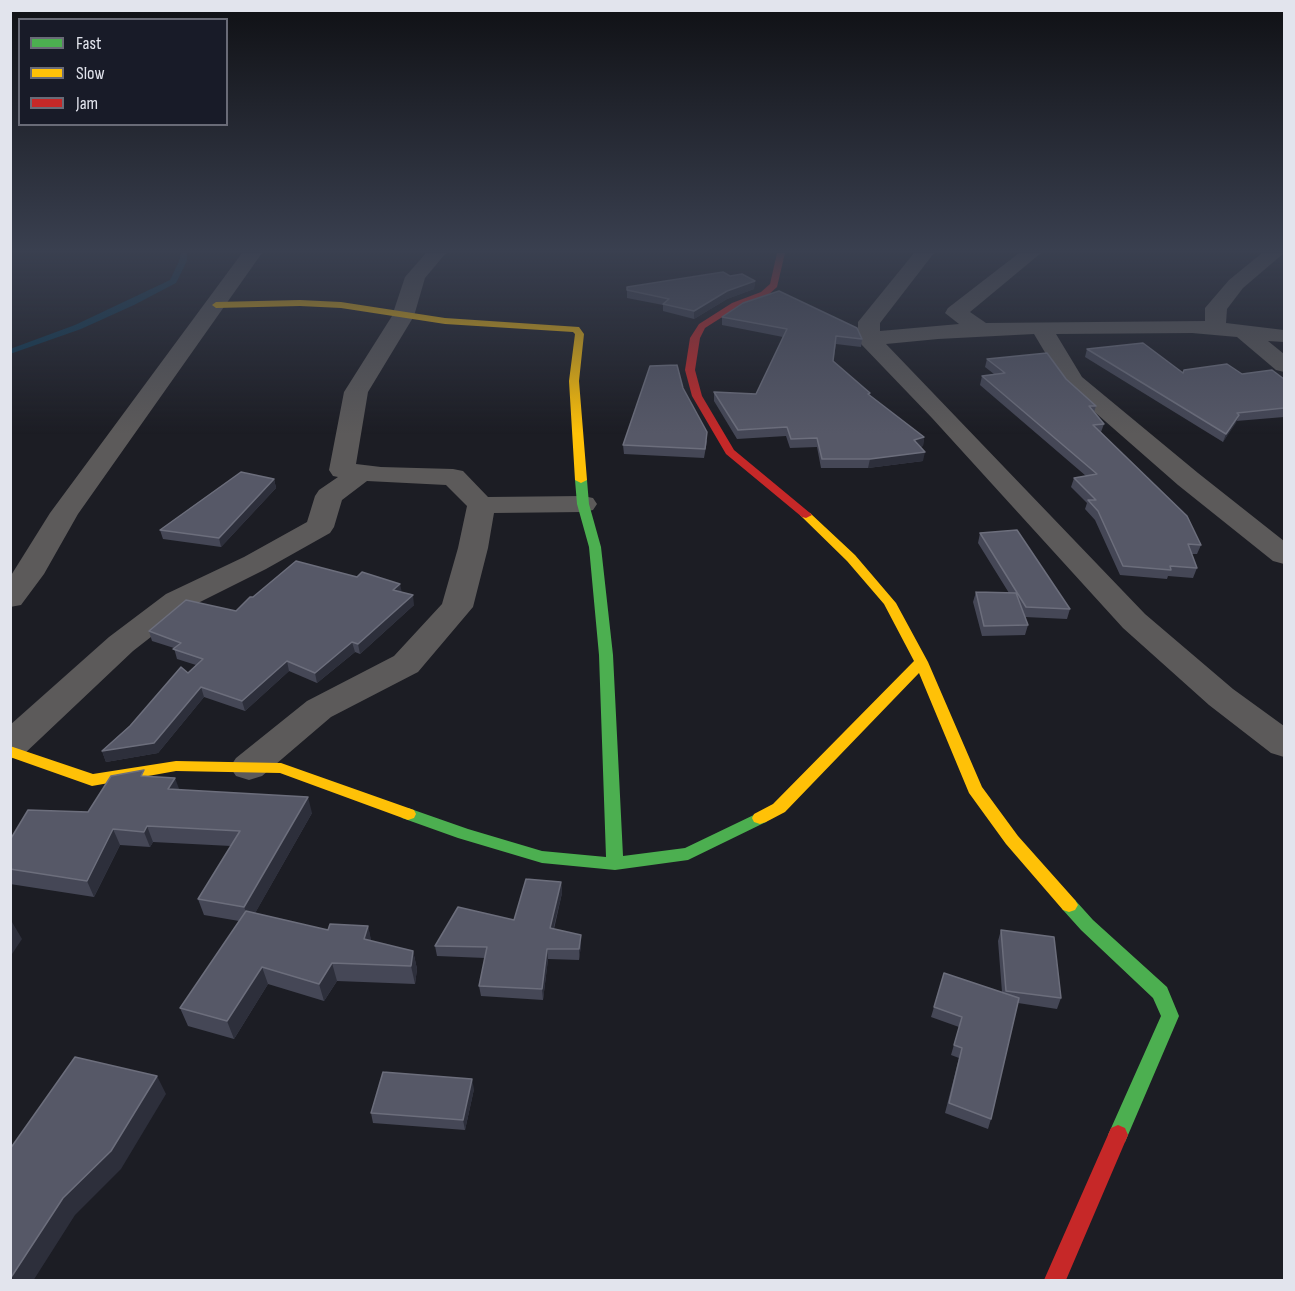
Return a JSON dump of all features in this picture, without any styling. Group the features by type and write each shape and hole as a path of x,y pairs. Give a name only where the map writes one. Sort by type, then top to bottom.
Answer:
{"street":[{"path":"10,598 33,568 64,513 210,313"},
{"path":"387,313 479,324 576,329 580,334 574,381 583,504 596,547 606,655 615,864"},
{"path":"722,313 702,326 695,338 690,370 698,396 730,452 782,493 859,567 890,603 921,662 975,789 1012,840 1087,925 1160,993 1170,1016 1055,1281"},
{"path":"876,313 869,322 869,339 949,421 1134,621 1221,697 1284,744"},
{"path":"956,313 982,330"},
{"path":"1215,328 1216,313"},
{"path":"403,316 356,392 342,470 453,477 481,505 583,504"},
{"path":"869,339 982,330 1192,326 1284,336"},
{"path":"1041,328 1073,381 1188,479 1284,555"},
{"path":"1244,332 1284,365"},
{"path":"10,746 121,644 177,601 255,563 320,527 329,496 362,472"},
{"path":"249,766 319,709 406,664 458,607 481,505"},
{"path":"10,751 92,780 176,766 281,768 464,834 542,857 615,864 688,854 779,808 921,662"}],"building":[{"path":"728,313 826,313 857,328 862,339 836,336 833,361 870,393 868,394 924,437 914,440 925,452 870,459 822,459 817,438 791,439 787,427 738,430 714,392 756,394 787,329 722,317"},
{"path":"1143,343 1183,373 1184,370 1227,364 1242,374 1272,370 1284,379 1284,408 1237,413 1239,415 1226,434 1087,349"},
{"path":"1047,353 1066,379 1096,406 1089,406 1104,424 1093,425 1187,516 1201,545 1188,544 1197,568 1170,566 1171,570 1123,566 1098,511 1088,500 1096,500 1074,478 1097,474 982,376 1005,373 987,359"},
{"path":"677,365 683,388 707,432 705,449 623,445 650,366"},
{"path":"241,472 274,479 219,538 160,530"},
{"path":"1017,530 1070,609 1026,607 980,533"},
{"path":"296,561 357,577 362,572 400,584 393,590 413,595 358,644 352,642 315,673 287,661 242,701 201,687 154,743 102,751 130,726 181,667 188,673 203,659 173,649 181,643 149,631 186,600 236,611"},
{"path":"976,592 1016,593 1028,625 984,626"},
{"path":"144,770 141,776 175,778 168,789 308,797 244,907 198,899 240,831 147,826 144,832 113,829 87,881 10,869 10,840 28,810 88,812 111,776"},
{"path":"526,879 561,882 550,928 581,935 579,949 547,949 542,989 479,986 487,947 435,946 458,907 514,920"},
{"path":"246,911 328,930 330,924 368,926 364,939 413,951 411,966 332,963 319,984 262,967 227,1021 180,1008"},
{"path":"1001,930 1054,937 1061,998 1006,991"},
{"path":"944,973 1019,998 991,1119 949,1103 962,1048 954,1045 962,1017 934,1007"},
{"path":"75,1057 157,1076 111,1151 63,1198 10,1279 10,1149"},
{"path":"383,1072 472,1079 463,1120 371,1113"}],"waterway":[{"path":"10,352 108,313"}],"traffic: fast":[{"path":"581,480 583,504 595,547 606,655 615,864"},
{"path":"408,814 464,834 542,857 615,864 688,854 760,818"},
{"path":"1069,905 1087,925 1160,993 1170,1016 1118,1135"}],"traffic: slow":[{"path":"395,313 445,321 576,329 580,334 574,381 581,480"},
{"path":"806,515 851,558 890,603 921,662 975,789 1012,840 1069,905"},
{"path":"760,818 779,808 921,662"},
{"path":"10,751 92,780 176,766 281,768 408,814"}],"traffic: jam":[{"path":"722,313 702,326 695,338 690,370 697,396 730,452 806,515"},
{"path":"1055,1280 1118,1135"}]}
